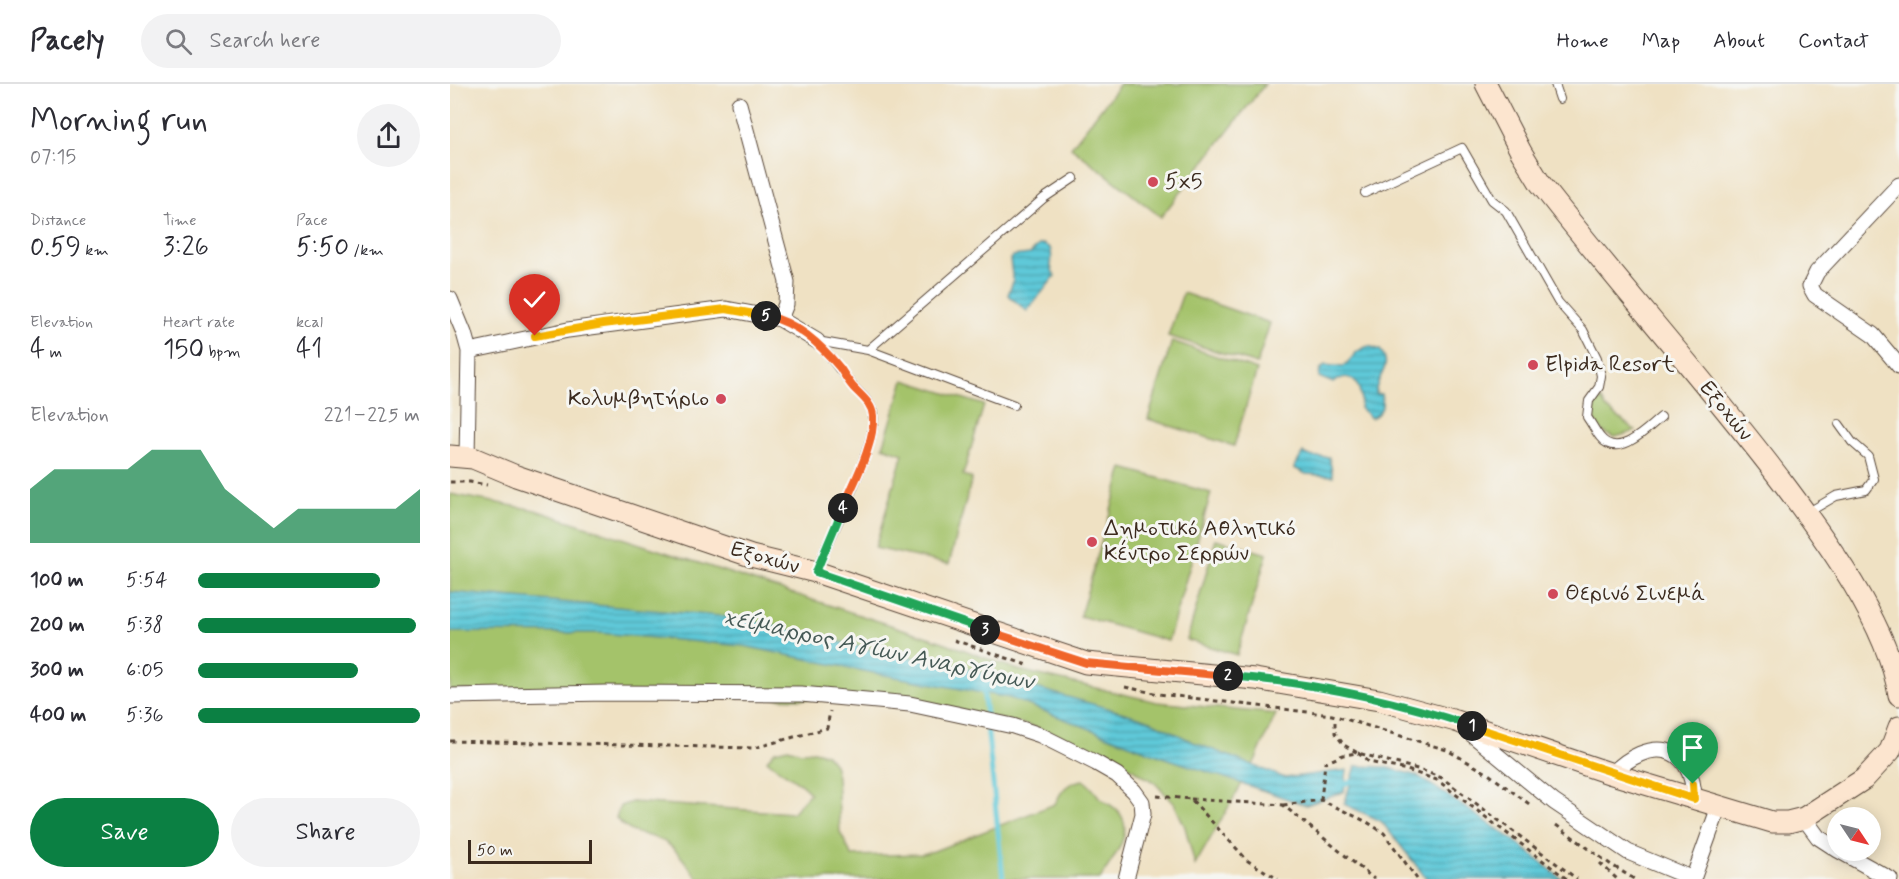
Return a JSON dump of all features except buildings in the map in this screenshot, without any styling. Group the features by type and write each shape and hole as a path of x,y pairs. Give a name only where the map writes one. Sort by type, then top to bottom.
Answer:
{"main road":[{"name":"Εξοχών","path":"1486,84 1521,153 1540,183 1717,399 1806,514 1842,566 1889,657 1899,694"},
{"name":"Εξοχών","path":"459,457 474,458 516,476 751,555 816,572 1086,663 1290,683 1380,700 1456,721 1612,774 1776,823 1804,818 1841,795 1875,769 1890,751 1899,727"}],"street":[{"path":"739,104 787,282 786,304 780,319"},
{"path":"1899,185 1817,272 1810,286 1815,295 1873,335 1899,366"},
{"name":"Εξοχών","path":"450,299 469,351 459,457"},
{"path":"469,351 568,330 726,309 780,319 817,341"},
{"path":"450,696 607,693 801,694 910,704 980,717 1026,730 1106,768 1124,781 1137,795 1142,802 1143,814 1126,879"},
{"path":"1456,721 1554,802 1628,852 1693,879 1719,807"},
{"path":"1612,774 1634,756 1648,750 1665,750 1675,755 1685,766 1693,784 1694,799"},
{"path":"1804,818 1818,837 1827,843"},
{"path":"1858,861 1890,879"}],"lane":[{"path":"1555,84 1560,99"},
{"path":"1365,194 1462,148 1492,200 1506,210 1558,302 1583,330 1592,348 1601,376 1599,387 1589,401 1587,417 1601,439 1616,446 1632,442 1661,417"},
{"path":"868,350 1044,198 1074,178"},
{"path":"817,341 868,350 1014,405"},
{"path":"816,572 869,444 873,427 873,413 866,399 852,386 817,341"},
{"path":"1806,514 1836,496 1866,490 1874,479 1868,456 1852,442 1839,424"}],"path":[{"path":"450,741 754,748 826,728 832,696"},
{"path":"1335,723 1335,732 1344,745 1369,762 1407,770 1437,780 1567,879"},
{"path":"1321,800 1325,763 1344,755 1358,753 1422,770 1442,778 1577,879"},
{"path":"1137,795 1283,805 1321,800 1367,822 1384,833 1417,879"},
{"path":"1191,799 1248,861 1278,879"},
{"path":"1283,805 1374,879"},
{"path":"1600,863 1617,879"},
{"path":"1268,879 1270,874"}],"green space":[{"name":"5x5","path":"1120,84 1265,84 1161,217 1071,147"},
{"path":"1183,293 1270,323 1257,364 1168,336"},
{"path":"1172,341 1257,370 1234,446 1148,419"},
{"path":"904,380 984,405 963,475 972,478 949,564 875,548 903,454 883,447"},
{"path":"1597,399 1602,400 1606,408 1636,431 1615,437 1603,432 1594,417"},
{"path":"1123,468 1211,493 1168,641 1080,616"},
{"path":"450,494 535,510 943,642 1018,670 1157,702 1276,714 1255,761 1195,865 1185,827 1174,803 1155,783 1087,746 1031,726 925,702 450,690"},
{"path":"1216,539 1267,554 1237,655 1187,640"},
{"path":"788,748 801,752 814,751 826,754 834,764 837,777 840,832 852,856 922,854 934,851 1055,804 1066,788 1083,780 1099,797 1118,811 1123,819 1124,837 1116,855 1100,879 699,879 668,844 634,832 616,818 620,806 632,802 792,813 810,793 767,760 775,751"}],"water":[{"path":"1043,244 1050,248 1051,267 1055,276 1027,311 1008,295 1013,282 1010,259 1013,256 1030,254"},
{"path":"1369,346 1380,350 1385,362 1376,388 1376,394 1381,394 1382,406 1378,414 1371,418 1360,408 1360,394 1356,382 1346,377 1333,383 1319,377 1320,370 1325,365 1343,367 1358,352"},
{"path":"1303,453 1313,457 1329,457 1333,476 1306,474 1294,468"},
{"path":"450,592 741,618 877,651 958,666 1149,720 1193,742 1285,778 1347,770 1344,792 1306,805 1160,756 1010,698 744,646 600,633 450,632"},
{"path":"1356,766 1385,767 1418,776 1514,840 1562,879 1427,879 1381,821 1344,804"}],"waterway":[{"path":"983,687 1003,879"},
{"name":"χείμαρρος Αγίων Αναργύρων","path":"1339,786 1352,781"}],"place":[{"name":"5x5","path":"1153,182"},
{"name":"Elpida Resort","path":"1533,365"},
{"name":"Κολυμβητήριο","path":"721,399"},
{"name":"Δημοτικό Αθλητικό Κέντρο Σερρών","path":"1092,542"},
{"name":"Θερινό Σινεμά","path":"1553,594"}],"route":[{"path":"535,336 603,324 726,309 780,319 817,341 842,370 852,386 866,399 873,413 873,427 869,444 816,572 1086,663 1209,676 1230,676 1353,694 1440,716 1694,799 1693,784"}]}
